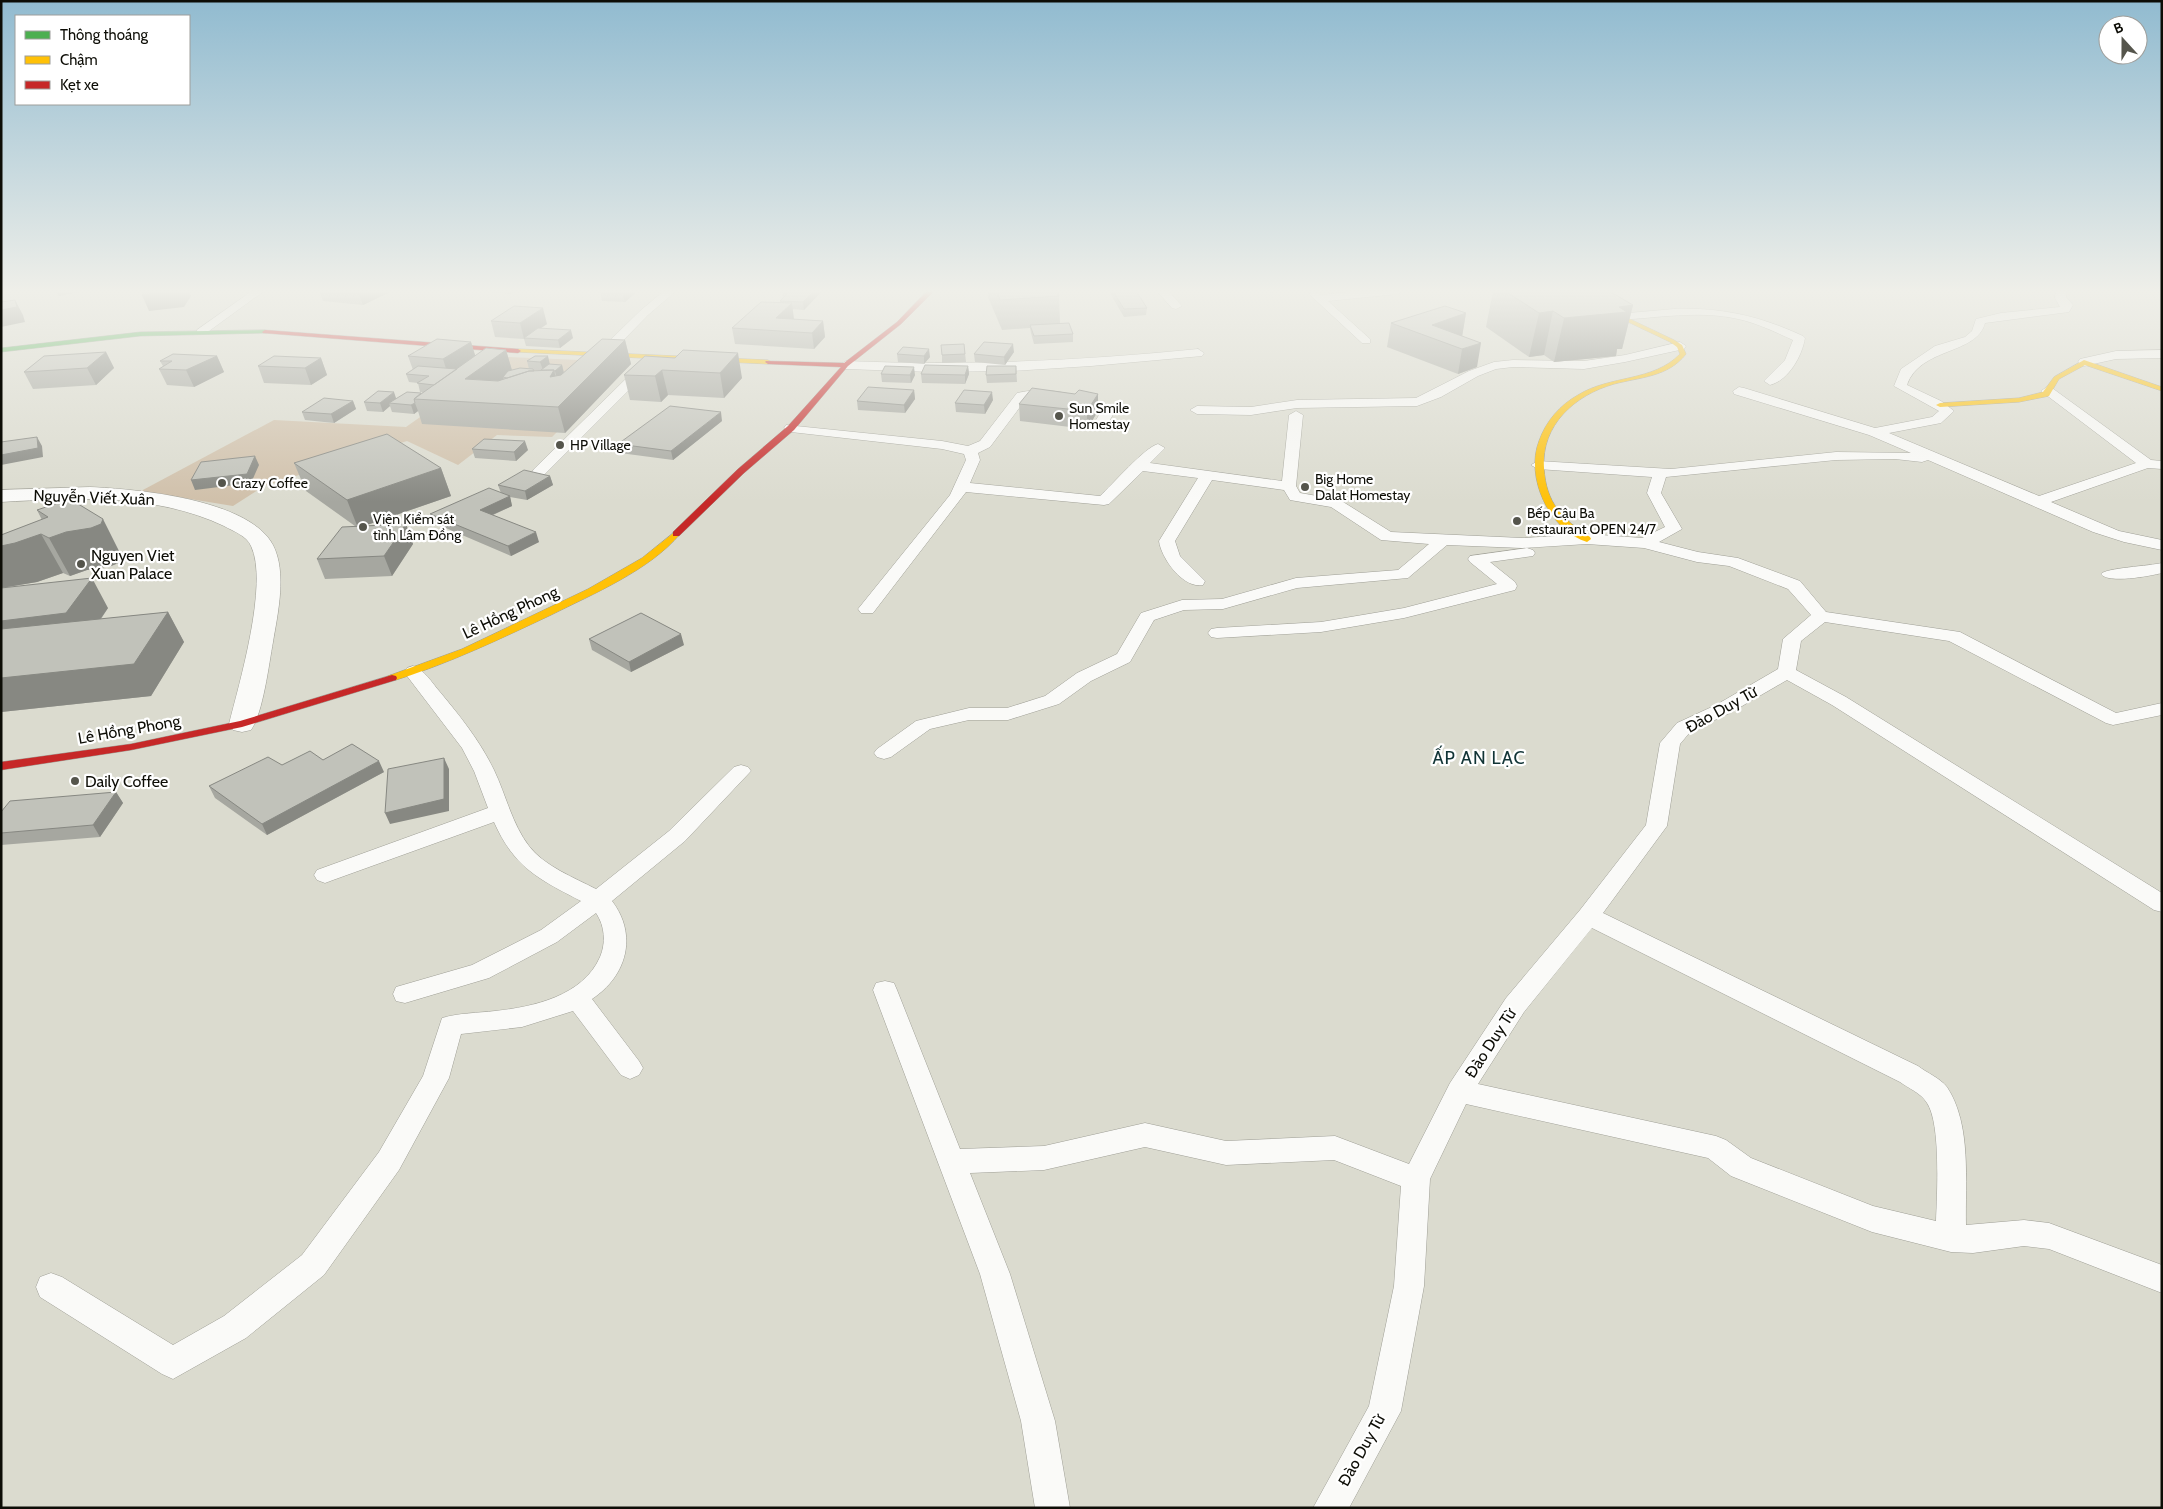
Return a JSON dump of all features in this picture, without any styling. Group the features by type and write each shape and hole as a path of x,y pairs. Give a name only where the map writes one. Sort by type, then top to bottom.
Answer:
{"street":[{"path":"761,361 846,365"},
{"name":"Lê Hồng Phong","path":"1,766 131,746 242,724 413,672 464,652 580,597 636,565 664,546 741,471 791,428 851,361"},
{"path":"1587,539 1563,526 1545,502 1538,465 1538,446 1550,423 1574,399 1611,383 1668,369 1678,361"},
{"path":"1940,405 1960,402 2027,401 2046,394 2050,384 2063,372 2084,362 2162,389"},
{"name":"Nguyễn Viết Xuân","path":"1,496 39,494 145,498 188,504 214,511 250,532 263,546 267,584 257,669 242,724"}],"lane":[{"path":"539,472 651,361"},
{"path":"846,365 945,369 1009,368 1104,361"},
{"path":"1197,410 1251,411 1297,404 1417,402 1432,398 1470,375 1494,366 1521,364 1594,365 1610,361"},
{"path":"1770,381 1793,361"},
{"path":"1874,432 1936,420 1947,411 1940,405 1900,386 1905,372 1921,361"},
{"path":"1739,391 1874,432 2038,501 2106,533 2136,542 2162,545"},
{"path":"2047,391 2154,464"},
{"path":"791,428 942,445 970,451 985,444 1022,396 1030,394 1047,394 1109,410 1101,424"},
{"path":"1296,416 1289,486 1295,497 1335,503 1387,537 1522,543 1587,539 1644,543 1697,557 1732,561 1794,585 1821,616 1954,636 2114,719 2162,709"},
{"path":"961,488 1104,501 1158,448"},
{"path":"868,609 957,496 973,460 970,451"},
{"path":"1538,465 1688,472 1840,456 1906,456 1943,462"},
{"path":"2038,501 2154,464"},
{"path":"1138,466 1289,486"},
{"path":"1644,543 1674,529 1654,493 1661,472"},
{"path":"1197,582 1171,557 1167,549 1167,541 1207,476"},
{"path":"1217,633 1321,627 1413,610 1508,586 1476,559 1544,551 1587,539"},
{"path":"884,753 923,725 969,714 1008,714 1052,700 1084,677 1124,658 1147,617 1182,605 1223,604 1296,583 1402,575 1442,540"},
{"path":"2109,574 2147,572 2162,568"},
{"path":"1821,616 1792,639 1787,672 1847,706 2162,904"},
{"path":"51,1287 173,1363 235,1327 314,1265 389,1161 436,1078 451,1025 483,1023 536,1014 577,998 601,978 615,949 618,934 609,915 598,900 566,884 523,854 499,812 480,761 466,738 413,672"},
{"name":"Đào Duy Từ","path":"1330,1508 1384,1411 1409,1286 1416,1178 1459,1091 1515,1005 1588,916 1656,826 1670,743 1684,727 1723,709 1787,672"},
{"path":"405,994 480,972 549,936 598,900 678,836 741,771"},
{"path":"325,875 499,812"},
{"path":"1588,916 1909,1074 1936,1094 1944,1107 1948,1128 1951,1238"},
{"path":"885,990 995,1274 1036,1411 1053,1508"},
{"path":"577,998 630,1068"},
{"path":"1459,1091 1716,1148 1741,1167 1872,1219 1951,1238 1973,1240 2024,1233 2049,1236 2162,1278"},
{"path":"952,1161 1044,1158 1145,1136 1226,1154 1334,1148 1416,1178"}],"shaded area":[{"path":"499,361 627,362 552,437 497,435 458,465 407,441 264,486 233,506 141,491 274,420 406,427"}],"building":[{"path":"37,361 95,361 87,368 24,372"},
{"path":"171,361 205,361 186,370 159,369"},
{"path":"265,361 316,361 305,368 258,366"},
{"path":"467,361 490,361 465,379 498,381 529,371 554,370 550,377 561,375 576,361 604,361 558,407 414,399"},
{"path":"639,361 730,361 720,373 662,370 655,376 624,375"},
{"path":"549,364 562,365 555,371 541,370"},
{"path":"925,365 968,366 965,375 921,374"},
{"path":"418,366 457,369 434,385 417,383 429,376 406,374"},
{"path":"885,366 914,367 910,375 881,374"},
{"path":"987,366 1016,366 1016,374 986,375"},
{"path":"520,368 533,369 534,371 507,378 503,377 508,371"},
{"path":"868,387 914,390 904,405 857,401"},
{"path":"1032,388 1075,394 1079,390 1098,394 1087,411 1019,404"},
{"path":"964,390 992,392 984,405 955,403"},
{"path":"378,391 394,392 380,403 364,402"},
{"path":"407,392 421,393 414,399 415,403 411,405 389,403"},
{"path":"324,398 353,401 331,414 302,412"},
{"path":"670,406 721,412 671,451 618,444"},
{"path":"387,434 441,468 347,500 294,463"},
{"path":"37,437 38,448 1,455 1,442"},
{"path":"484,439 525,441 514,452 472,449"},
{"path":"255,456 247,474 191,480 201,462"},
{"path":"524,470 550,476 525,491 498,485"},
{"path":"489,488 510,496 480,510 536,532 508,546 430,514"},
{"path":"70,499 103,519 101,524 49,538 41,534 1,546 1,535 48,517 37,510"},
{"path":"406,524 384,556 317,559 342,527"},
{"path":"92,578 66,613 1,621 1,588"},
{"path":"168,612 134,664 1,678 1,629"},
{"path":"641,613 681,634 629,662 589,639"},
{"path":"352,744 379,761 262,824 209,786 268,757 282,765 310,751 323,760"},
{"path":"444,758 444,799 385,813 388,769"},
{"path":"116,792 93,825 1,833 1,812 10,801"}],"traffic: slow":[{"path":"755,361 768,362"},
{"path":"1587,539 1568,526 1554,513 1546,496 1540,474 1539,457 1542,442 1548,428 1568,405 1595,388 1650,374 1677,361"},
{"path":"1940,405 2019,400 2046,394 2056,378 2084,362 2162,389"},
{"path":"392,678 429,666 465,651 591,591 645,560 676,534"}],"traffic: jam":[{"path":"676,534 741,471 791,428 851,361"},
{"path":"768,362 846,365"},
{"path":"1,766 131,747 242,724 392,678"}],"place":[{"name":"Sun Smile Homestay","path":"1059,416"},
{"name":"HP Village","path":"560,445"},
{"name":"Crazy Coffee","path":"222,483"},
{"name":"Big Home Dalat Homestay","path":"1305,487"},
{"name":"Bếp Cậu Ba restaurant OPEN 24/7","path":"1517,521"},
{"name":"Viện Kiểm sát tỉnh Lâm Đồng","path":"363,527"},
{"name":"Nguyen Viet Xuan Palace","path":"81,564"},
{"name":"Daily Coffee","path":"75,781"}],"district":[{"name":"ẤP AN LẠC","path":"1479,758"}]}
